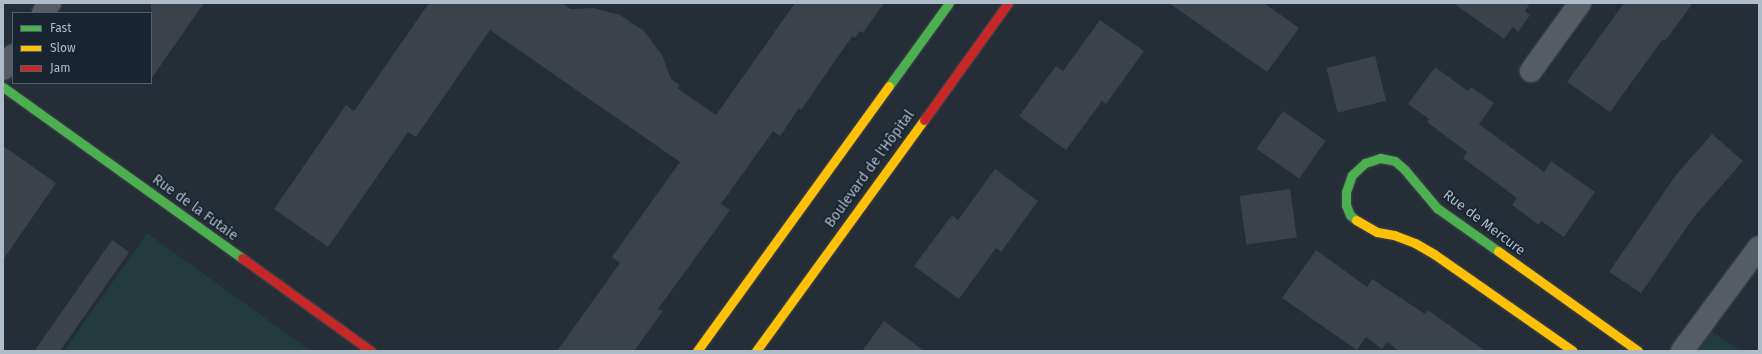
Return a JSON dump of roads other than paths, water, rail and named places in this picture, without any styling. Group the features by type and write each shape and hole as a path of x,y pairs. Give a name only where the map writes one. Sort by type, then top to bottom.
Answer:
{"street":[{"path":"44,12 50,3"},
{"path":"698,351 949,3"},
{"name":"Boulevard de l'Hôpital","path":"756,351 1008,3"},
{"path":"1531,71 1580,3"},
{"path":"3,69 12,56"},
{"name":"Rue de la Futaie","path":"3,87 371,351"},
{"name":"Rue de Mercure","path":"1573,351 1434,254 1415,243 1394,235 1377,232 1361,224 1350,216 1346,206 1346,192 1352,175 1365,163 1380,158 1395,161 1405,170 1436,208 1638,351"},
{"path":"1682,351 1759,247"}]}
